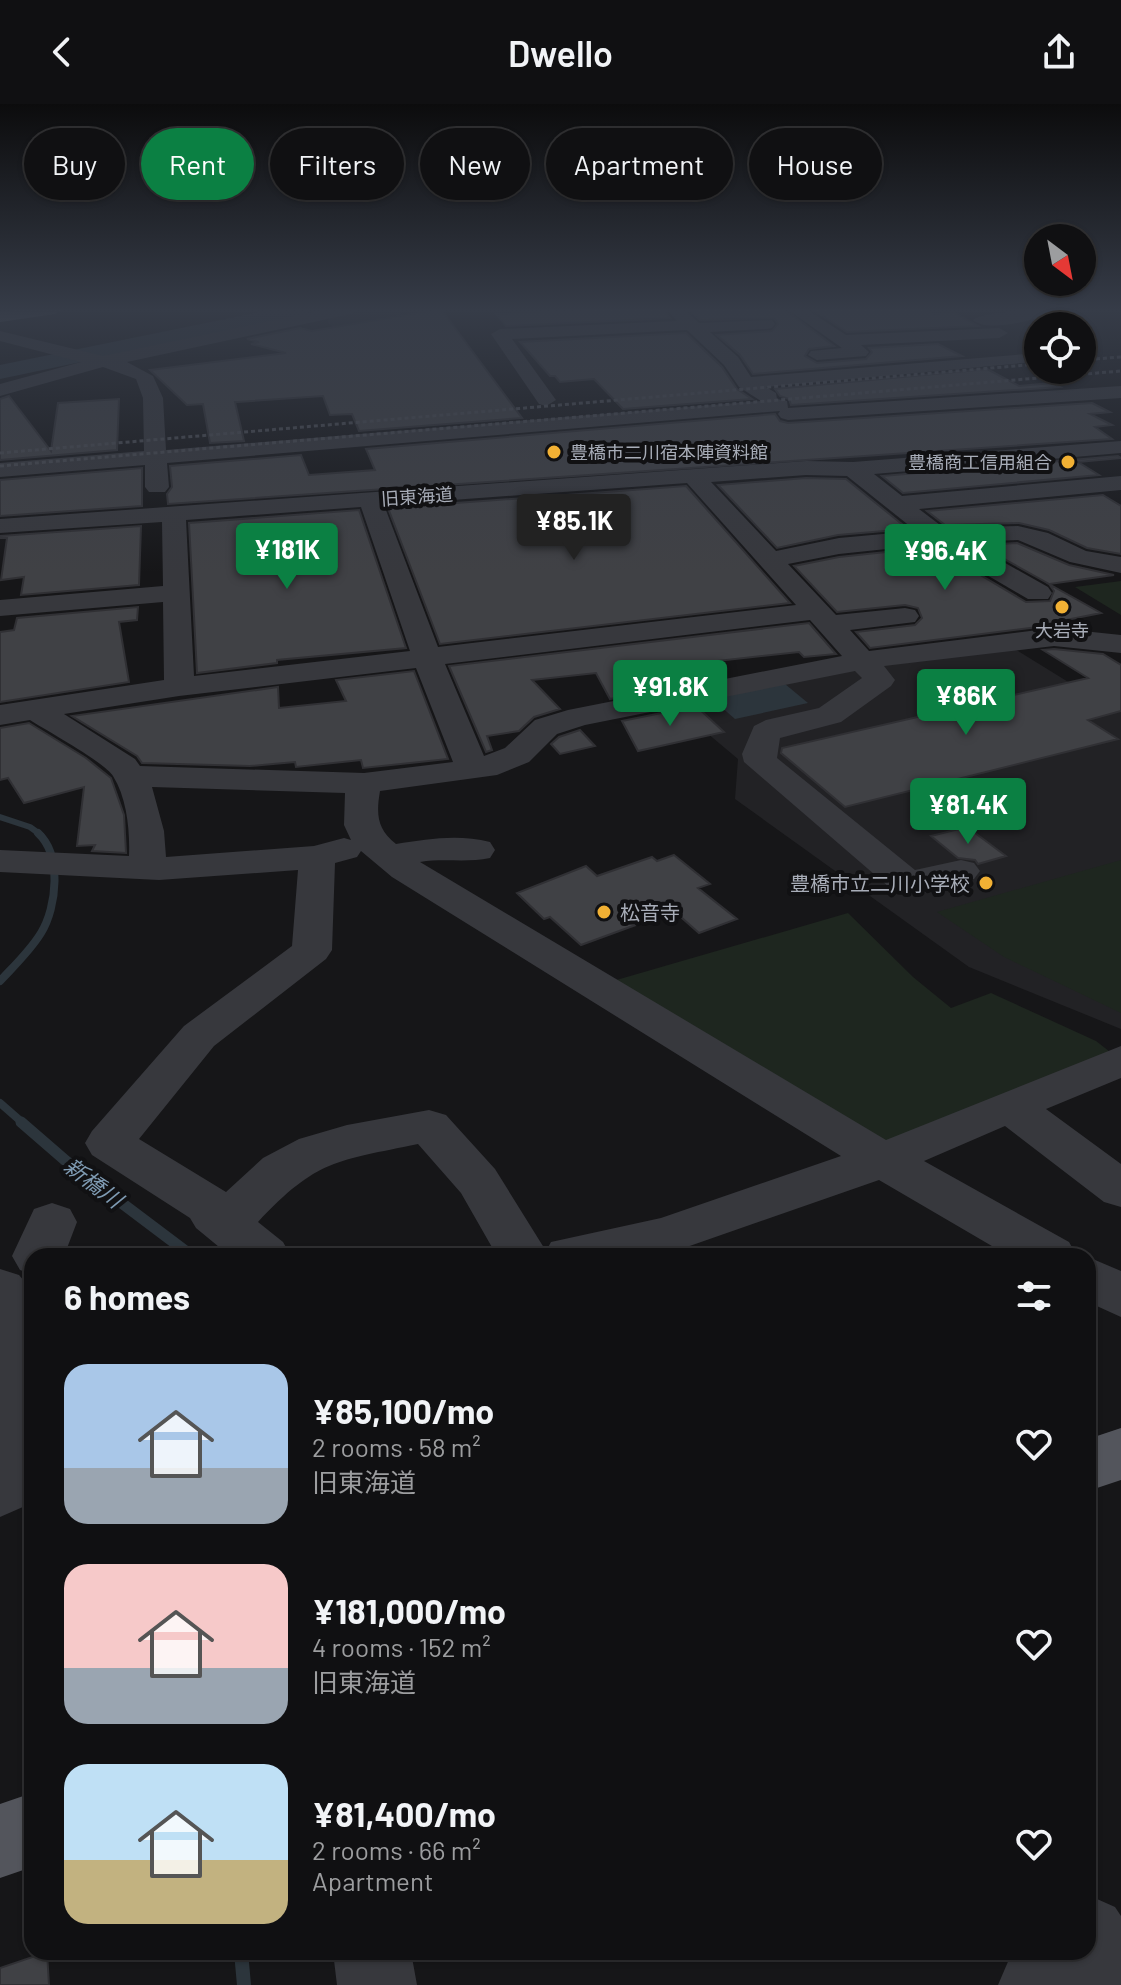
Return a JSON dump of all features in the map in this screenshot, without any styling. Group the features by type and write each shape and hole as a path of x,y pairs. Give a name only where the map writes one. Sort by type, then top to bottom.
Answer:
{"main road":[{"path":"1096,1462 1121,1454"},
{"path":"0,1841 24,1833"}],"street":[{"path":"153,397 176,593 179,687"},
{"path":"515,403 554,400 551,397"},
{"path":"766,397 811,432"},
{"path":"0,470 155,437 1037,397"},
{"path":"1099,397 1121,408"},
{"name":"旧東海道","path":"0,526 370,499 486,500 693,476 806,468 856,469 1121,447"},
{"path":"835,450 938,536 1038,593"},
{"path":"1065,451 1118,483"},
{"path":"693,476 872,670 938,676 1018,664"},
{"path":"897,504 1118,483"},
{"path":"370,499 427,657 473,770"},
{"path":"769,560 839,546 938,536 1018,533 1039,538 1079,557 1121,565"},
{"path":"1090,585 1121,580"},
{"path":"0,608 176,593"},
{"path":"0,715 179,687 427,657 822,617 905,616"},
{"path":"134,776 364,783 473,770 517,755 546,727 579,717 1054,637 1121,644"},
{"path":"872,670 830,715 777,727 765,733 759,754 761,762 902,879 920,883 961,871"},
{"path":"36,710 134,776 146,834 145,869"},
{"path":"364,783 358,811 360,826 379,848 405,869 883,1160 1037,1248"},
{"path":"0,896 17,863 145,869 317,857 379,848 477,850"},
{"path":"256,1248 214,1215 210,1206 109,1143 199,1036 312,950 317,857"},
{"path":"607,1248 665,1236 883,1160 1121,1061"},
{"path":"1010,1106 1121,1189"},
{"path":"226,1223 301,1157 322,1149 429,1126 478,1181 518,1248"},
{"path":"1096,1282 1121,1296"},
{"path":"16,1291 24,1335"},
{"path":"0,1490 22,1478 24,1412"},
{"path":"373,1960 377,1985"}],"shaded area":[{"path":"1121,581 1121,615 1075,587"},
{"name":"豊橋市立二川小学校","path":"1013,648 1104,704 1121,700 1121,1029 969,967 735,799 738,759 670,702 880,663"},
{"path":"785,684 808,703 735,719 712,699"},
{"path":"1121,860 1121,1013 1004,957 937,912"},
{"path":"848,913 913,977 951,1008 991,993 1096,1041 1114,1055 883,1148 613,981"}],"building":[{"path":"10,397 51,451 58,403 119,399 117,450 0,460 0,399"},
{"path":"178,397 312,397 235,402 244,441 210,443 203,404 187,405"},
{"path":"323,397 506,397 522,418 359,431 352,414 330,415"},
{"path":"611,397 752,399 623,409"},
{"path":"782,397 914,397 791,405 789,399"},
{"path":"1092,403 1110,412 1090,414 1112,425 1095,427 1112,439 168,504 167,494 172,487 170,466 301,455 309,475 375,470 366,449 775,414 780,421 788,423"},
{"path":"1121,458 1078,462 1099,475 903,493 882,476"},
{"path":"142,468 142,506 0,516 0,480"},
{"path":"806,478 846,479 908,529 838,535 777,548 718,485"},
{"path":"686,486 790,603 440,644 388,508"},
{"path":"1103,495 1121,506 1121,554 1087,548 1049,530 1019,523 945,525 927,511"},
{"path":"359,510 406,648 277,660 277,663 197,673 189,523"},
{"path":"141,526 139,585 21,595 24,577 1,580 7,538 0,536"},
{"path":"1017,543 1069,565 1114,575 1049,584 979,545"},
{"path":"933,547 1026,602 1050,601 1054,591 1049,584 1101,613 1051,623 1054,625 870,648 856,632 915,625 922,618 918,608 905,605 837,612 794,566 839,557"},
{"path":"138,607 137,620 119,622 129,682 0,702 0,632 14,630 17,618"},
{"path":"809,623 836,654 804,657 799,652 717,661 723,670 707,671 710,679 610,699 596,673 532,680 560,709 534,717 519,731 487,736 492,750 486,752 449,666"},
{"path":"1043,650 1103,654 1121,665 1121,711 1088,720 1118,739 845,807 781,753 782,748 1088,678"},
{"path":"414,671 448,759 363,768 361,760 296,767 295,762 250,766 142,763 137,756 72,716 278,687 279,708 346,701 336,680"},
{"path":"696,706 724,732 638,751 622,721"},
{"path":"29,723 86,758 111,778 124,815 126,853 92,851 95,845 77,846 84,787 24,803 8,778 0,780 0,728"},
{"path":"580,730 595,746 560,754 551,744 559,737"},
{"path":"967,827 1006,856 978,864 975,860 958,858 931,836"},
{"name":"松音寺","path":"674,855 710,884 698,888 737,919 699,933 674,911 581,945 550,917 544,919 517,893 586,866 597,876 652,857 657,861"},
{"path":"24,1960 47,1960 49,1985 0,1985 0,1968"}],"waterway":[{"name":"新橋川","path":"0,817 30,827 41,835"},
{"name":"新橋川","path":"0,981 37,940 51,910 54,867 46,843 38,833"},
{"name":"新橋川","path":"0,1103 24,1124"},
{"name":"新橋川","path":"21,1122 66,1161 181,1248"},
{"name":"新橋川","path":"242,1960 244,1985"}],"railway":[{"path":"0,453 656,397"},
{"path":"0,466 817,397"}],"place":[{"name":"豊橋市二川宿本陣資料館","path":"554,452"},
{"name":"豊橋商工信用組合","path":"1068,462"},
{"name":"大岩寺","path":"1062,607"},
{"name":"豊橋市立二川小学校","path":"986,883"},
{"name":"松音寺","path":"604,912"}]}
